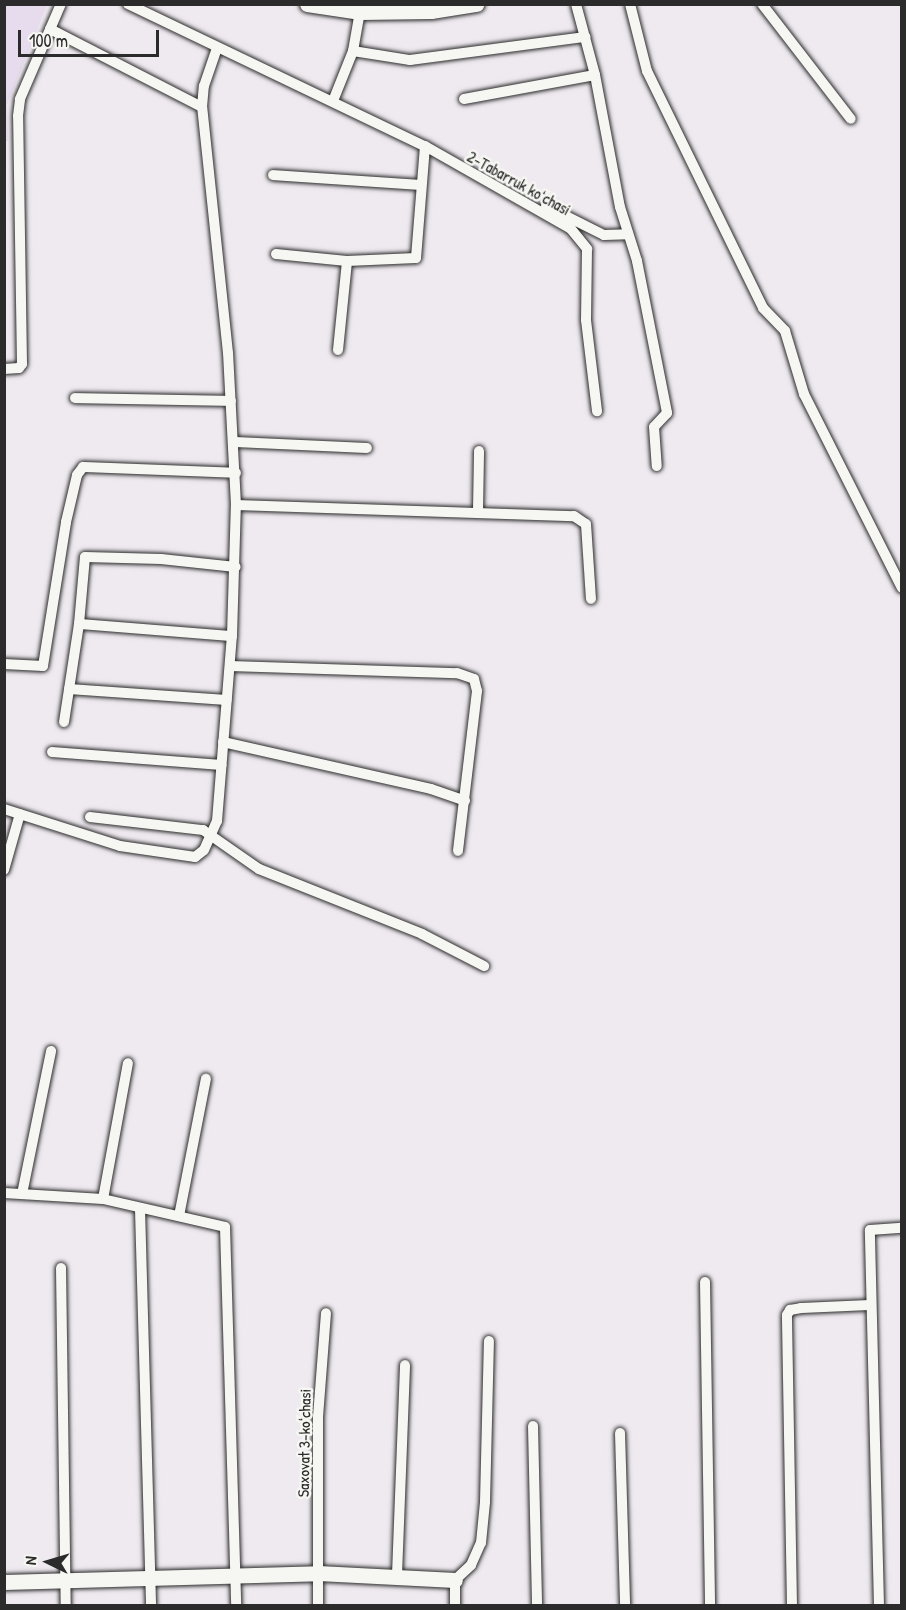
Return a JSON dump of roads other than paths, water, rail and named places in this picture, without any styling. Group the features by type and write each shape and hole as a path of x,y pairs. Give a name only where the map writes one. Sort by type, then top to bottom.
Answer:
{"street":[{"path":"4,369 19,368 22,364 18,116 20,99 61,4"},
{"name":"2-Tabarruk koʻchasi","path":"128,4 425,146 444,160 557,220 586,243 585,308 597,411"},
{"path":"307,4 360,12 391,8 476,4"},
{"path":"576,4 596,75 620,207 667,413 654,427 657,466"},
{"path":"630,4 647,71 763,308 785,331 804,394 902,588"},
{"path":"762,4 851,119"},
{"path":"333,101 353,51 360,12"},
{"path":"50,29 202,107"},
{"path":"353,51 410,60 585,37"},
{"path":"4,808 120,846 195,856 204,850 213,834 222,765 230,666 237,505 235,442 202,107 204,86 217,48"},
{"path":"464,99 596,75"},
{"path":"276,254 347,261 416,258 420,185 425,146"},
{"name":"2-Tabarruk koʻchasi","path":"444,160 454,160 604,235 628,234"},
{"path":"273,175 420,185"},
{"path":"338,350 347,261"},
{"path":"75,398 231,401"},
{"path":"235,442 367,448"},
{"path":"478,511 479,451"},
{"path":"4,664 43,666 66,522 77,475 83,467 236,473"},
{"path":"237,505 478,511 582,518 586,524 591,599"},
{"path":"64,722 79,624 85,557 161,559 236,567"},
{"path":"79,624 232,636"},
{"path":"230,666 457,673 474,679 477,691 458,851"},
{"path":"69,688 227,700"},
{"path":"224,742 431,789 465,801"},
{"path":"52,752 222,765"},
{"path":"4,870 20,814"},
{"path":"90,817 213,834 259,868 422,934 484,966"},
{"path":"22,1194 51,1051"},
{"path":"103,1199 128,1063"},
{"path":"179,1216 206,1079"},
{"path":"4,1193 103,1199 225,1227 236,1605"},
{"path":"140,1209 151,1605"},
{"path":"879,1605 870,1230 902,1228"},
{"path":"61,1268 66,1605"},
{"path":"705,1282 710,1605"},
{"path":"792,1605 789,1310 870,1305"},
{"name":"Saxovat 3-koʻchasi","path":"318,1605 318,1417 326,1313"},
{"path":"455,1605 455,1580 471,1565 481,1543 485,1502 489,1341"},
{"path":"397,1575 405,1365"},
{"path":"533,1426 537,1605"},
{"path":"620,1433 625,1605"},
{"path":"4,1582 318,1573 397,1575 455,1580"}]}
